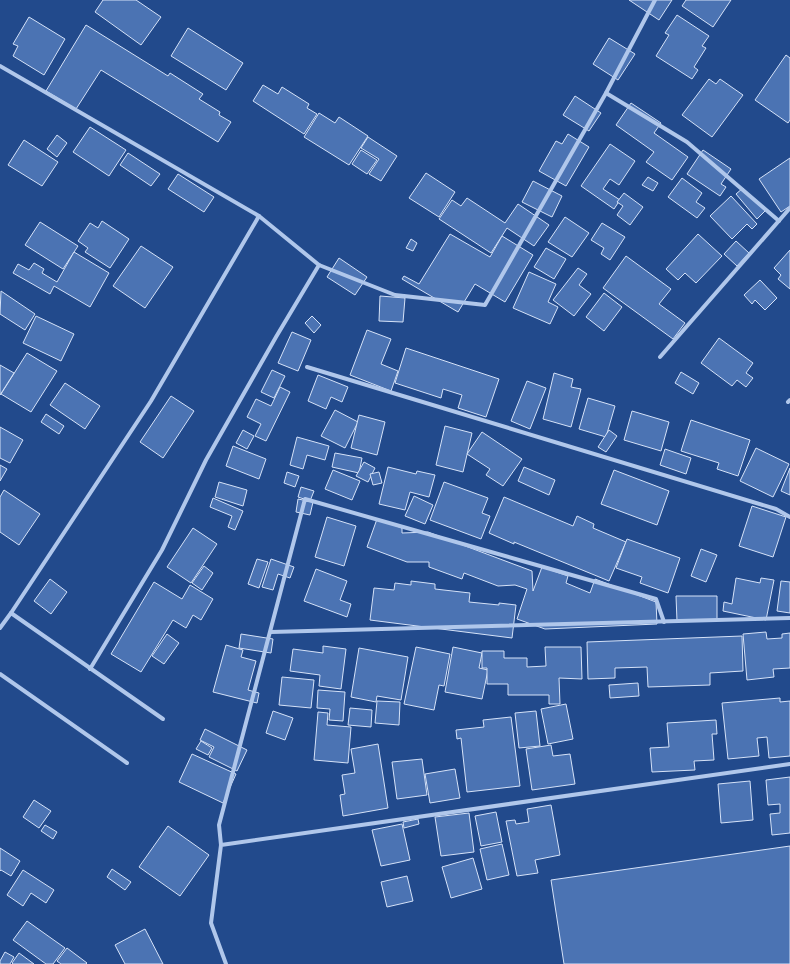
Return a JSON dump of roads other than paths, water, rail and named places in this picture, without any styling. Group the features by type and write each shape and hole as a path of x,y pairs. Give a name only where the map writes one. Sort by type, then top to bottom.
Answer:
{"street":[{"path":"0,66 259,216 320,265 395,295 485,305 606,94 655,0"},
{"path":"606,94 687,142 779,221"},
{"path":"660,357 790,208"},
{"path":"0,628 151,401 259,216"},
{"path":"90,669 162,550 210,454 276,337 320,265"},
{"path":"306,367 776,509 790,517"},
{"path":"226,964 211,923 221,845 219,825 305,499 656,599 664,622"},
{"path":"11,613 163,719"},
{"path":"270,632 790,618"},
{"path":"0,674 127,763"},
{"path":"221,845 790,764"}]}
